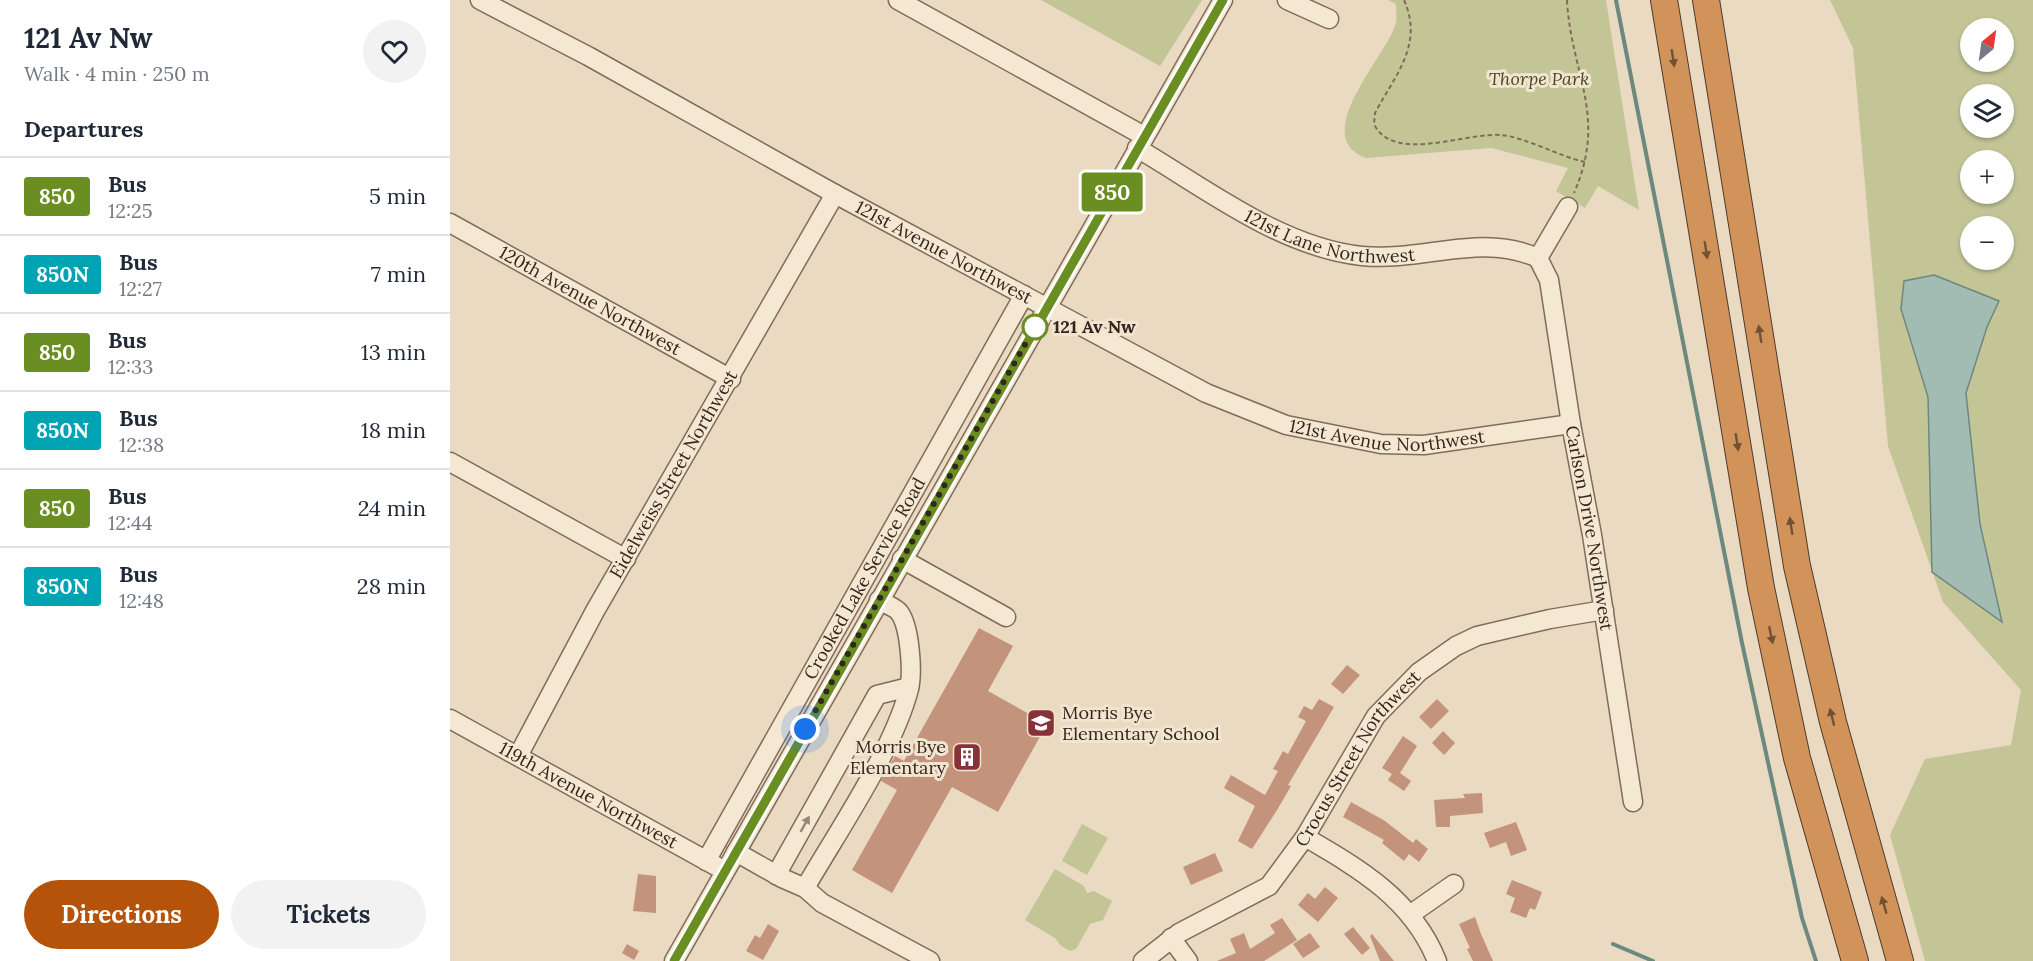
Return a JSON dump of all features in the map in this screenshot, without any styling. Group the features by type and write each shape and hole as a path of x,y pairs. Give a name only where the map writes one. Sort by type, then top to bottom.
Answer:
{"highway":[{"path":"1664,0 1761,588 1797,758 1855,961"},
{"path":"1706,0 1797,566 1833,722 1900,961"}],"street":[{"name":"121st Avenue Northwest","path":"480,0 588,56 835,194 1216,398 1286,425 1381,444 1424,445 1571,424"},
{"name":"121st Lane Northwest","path":"898,0 1141,142 1264,222 1299,239 1330,249 1362,255 1401,257 1483,245 1502,246 1538,258"},
{"path":"681,959 725,871 1223,0"},
{"path":"1287,0 1329,19"},
{"name":"Eidelweiss Street Northwest","path":"518,756 626,559 835,194"},
{"path":"1538,258 1568,207"},
{"name":"120th Avenue Northwest","path":"450,223 731,379"},
{"name":"Carlson Drive Northwest","path":"1538,258 1549,280 1571,424 1604,610 1633,802"},
{"name":"Crooked Lake Service Road","path":"706,861 1024,295"},
{"path":"450,462 626,559"},
{"path":"902,559 1006,617"},
{"path":"805,888 876,765 896,723 909,687 906,630 898,612 879,600"},
{"name":"Crocus Street Northwest","path":"1143,961 1171,938 1269,886 1305,837 1376,716 1419,672 1456,646 1477,636 1550,619 1604,610"},
{"path":"776,875 877,695 909,687"},
{"name":"119th Avenue Northwest","path":"450,719 725,871"},
{"path":"1305,837 1376,880 1411,914 1431,945 1437,961"},
{"path":"736,852 776,875 805,888 822,903 930,961"},
{"path":"1411,914 1454,884"},
{"path":"1171,938 1188,961"}],"path":[{"path":"1404,0 1410,14 1411,41 1407,55 1375,113 1374,124 1386,140 1424,144 1502,135 1585,162"},
{"path":"1567,0 1590,134 1585,162 1568,207"}],"green space":[{"path":"1041,0 1202,0 1160,66"},
{"name":"Thorpe Park","path":"1388,0 1606,0 1639,210 1598,186 1585,208 1556,191 1568,168 1491,148 1366,158 1350,147 1345,132 1347,114 1396,23 1396,4"},
{"path":"1830,0 2033,0 2033,961 1925,961 1890,835 1925,759 2011,745 2021,690 1943,602 1888,446 1853,48"},
{"path":"1082,824 1108,838 1087,875 1062,861"},
{"path":"1055,869 1084,886 1087,893 1094,891 1112,901 1103,920 1090,924 1076,949 1070,951 1061,946 1055,938 1025,920"}],"water":[{"path":"1934,275 1999,301 1987,327 1966,393 1980,524 2002,622 1932,572 1928,397 1901,309 1904,281"}],"building":[{"name":"Morris Bye Elementary","path":"979,628 1013,646 988,691 1047,724 998,812 952,787 892,893 852,870 897,790 881,781 895,756 904,761"},
{"path":"1347,665 1360,675 1343,694 1331,684"},
{"path":"1319,699 1334,707 1288,785 1291,786 1252,849 1238,841 1255,806 1224,788 1231,775 1265,795 1278,771 1273,769 1283,751 1288,754 1306,721 1298,717 1304,706 1312,710"},
{"path":"1437,699 1449,711 1431,729 1419,717"},
{"path":"1443,731 1455,743 1444,755 1432,743"},
{"path":"1403,736 1417,746 1400,773 1411,781 1404,791 1388,780 1392,774 1382,768"},
{"path":"1482,793 1483,813 1450,816 1450,827 1436,827 1434,800 1465,798 1463,794"},
{"path":"1351,802 1385,821 1413,843 1416,839 1428,849 1419,862 1409,854 1404,861 1382,843 1384,840 1343,817"},
{"path":"1516,822 1527,850 1511,856 1506,842 1490,848 1484,833"},
{"path":"1215,853 1223,871 1191,885 1183,867"},
{"path":"638,874 656,876 656,913 633,911"},
{"path":"1512,880 1542,892 1535,910 1530,908 1526,918 1510,912 1515,898 1506,894"},
{"path":"1325,887 1338,898 1318,922 1298,905 1308,893 1315,899"},
{"path":"1475,917 1493,961 1473,961 1467,949 1470,948 1459,924"},
{"path":"1282,918 1297,940 1264,961 1217,961 1236,953 1230,939 1244,933 1250,949 1275,933 1270,925"},
{"path":"768,924 779,931 763,960 746,951 755,935 760,938"},
{"path":"1353,927 1370,948 1362,955 1344,934"},
{"path":"1310,933 1320,947 1303,958 1293,944"},
{"path":"1372,934 1394,961 1380,961 1370,936"},
{"path":"627,944 639,951 634,960 622,953"}],"waterway":[{"path":"1616,0 1742,643 1802,918 1816,961"},
{"path":"1613,944 1653,961"}],"bus line":[{"name":"850","path":"674,961 1223,0"}],"place":[{"name":"121 Av Nw","path":"1035,327"},
{"name":"Morris Bye Elementary School","path":"1041,723"},
{"name":"Morris Bye Elementary","path":"967,757"}],"route":[{"path":"805,729 1035,327"}]}
